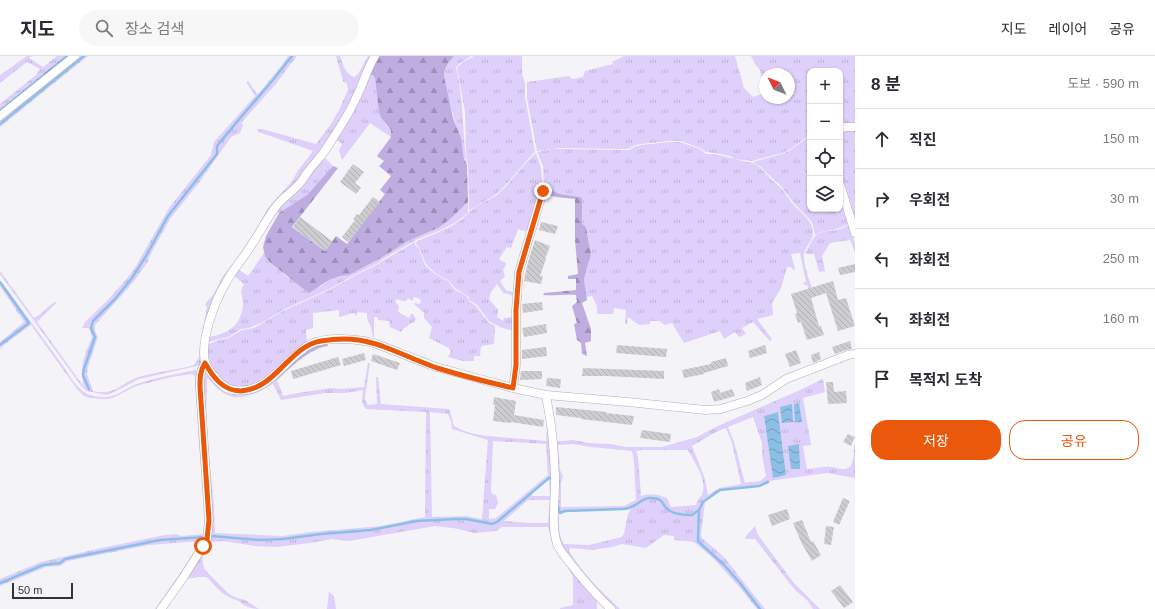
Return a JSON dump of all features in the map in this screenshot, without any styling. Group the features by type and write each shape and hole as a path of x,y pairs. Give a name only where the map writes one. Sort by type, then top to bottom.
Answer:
{"street":[{"path":"0,116 75,56"},
{"path":"161,609 183,578 207,539 209,520 200,375 205,363 205,344 212,313 218,297 228,279 250,249 274,209 299,185 323,152 354,103 365,75 375,56"},
{"path":"843,129 855,127"},
{"path":"513,388 516,365 516,325 519,272 543,191"},
{"path":"843,194 855,233"},
{"path":"205,363 215,377 227,389 235,391 250,390 270,379 297,353 313,343 327,340 347,339 374,343 436,367 513,388 546,395 706,410 721,409 747,401 762,395 786,379 848,355 855,354"},
{"path":"546,395 552,434 555,478 555,536 564,556 584,582 611,609"}],"green space":[{"path":"27,56 32,56 29,58 43,67 57,56 65,56 0,109 0,104 36,75 40,69 27,62 0,83 0,75"},
{"path":"80,56 83,56 0,123 0,121"},
{"path":"85,56 88,56 0,127 0,125"},
{"path":"288,56 292,56 217,145 216,154 167,216 132,277 114,299 92,321 90,327 94,338 83,369 83,375 89,389 84,375 95,338 91,327 93,321 115,299 133,278 147,256 168,216 217,154 218,146 241,117 274,81 293,56 297,56 275,85 241,123 243,125 240,133 231,137 198,184 170,219 148,259 149,260 135,280 95,325 95,331 98,337 87,374 93,391 108,392 135,378 191,366 196,363 199,357 207,307 205,304 213,295 223,276 238,257 268,208 293,180 297,172 313,151 259,132 257,129 262,129 316,144 331,124 348,90 347,84 343,81 336,56 340,56 348,74 354,77 358,74 368,56 372,56 357,91 340,123 223,281 201,365 139,379 107,395 87,391 82,387 0,274 0,271 34,318 52,304 55,302 56,303 37,322 84,387 82,380 82,368 92,337 89,328 82,328 85,322 108,300 128,277 136,266 169,208 211,155 214,142 255,96 247,83 248,81 257,94 259,93"},
{"path":"377,56 454,56 446,67 444,76 453,118 461,138 464,159 467,165 468,202 438,228 408,241 381,258 349,275 340,276 329,280 309,293 265,257 263,247 266,236 279,213 307,195 333,166 338,168 292,227 325,251 336,236 347,244 385,194 380,190 391,176 379,166 384,161 377,156 391,137 391,130 379,113 375,78 373,75 368,75"},
{"path":"454,56 471,56 456,67 462,104 467,165 444,76 446,67"},
{"path":"474,56 522,56 522,74 525,84 525,96 535,152 501,189 493,196 469,211 465,112 457,67"},
{"path":"735,56 744,88 753,97 759,95 759,104 795,104 795,68 759,69 751,56 855,56 855,125 843,126 843,68 807,68 807,137 789,150 782,153 752,161 735,159 730,156 706,152 700,148 681,141 640,144 628,149 560,148 537,151 527,98 527,82 569,76 572,79 583,77 585,71 613,64 612,62 623,57"},
{"path":"368,75 373,75 375,78 379,113 386,125 391,130 391,137 370,123 342,160 339,150 342,144 336,139"},
{"path":"855,129 855,225 843,186 843,131"},
{"path":"807,138 807,212 843,212 843,201 849,222 846,225 838,229 823,231 815,235 811,221 793,202 781,186 760,166 753,162 789,151"},
{"path":"680,142 700,149 706,154 715,154 751,162 760,168 780,187 791,202 811,224 813,236 806,248 804,259 814,293 811,295 807,285 804,285 803,283 806,282 800,253 791,254 795,269 793,270 791,267 787,267 781,288 772,303 773,315 757,319 772,339 770,341 753,322 742,328 746,334 739,337 735,332 724,339 720,331 684,343 672,323 665,325 659,321 650,321 650,324 639,325 628,317 627,324 625,324 626,310 614,308 613,314 597,314 597,306 592,296 586,297 584,280 591,255 586,227 582,224 582,202 580,197 560,194 544,189 543,166 537,152 553,149 629,150 641,145"},
{"path":"536,153 541,168 543,188 529,232 518,229 511,248 507,247 500,257 500,260 506,263 503,269 505,276 500,281 506,290 516,293 516,297 505,293 504,294 497,284 491,292 489,299 498,310 497,317 503,321 504,318 514,317 515,331 502,328 489,321 477,305 469,300 469,297 456,289 448,280 435,273 426,264 416,244 417,241 453,225 474,208 495,196"},
{"path":"325,158 333,166 307,195 279,213 275,210 312,170"},
{"path":"544,189 560,194 580,197 582,199 582,224 586,227 591,255 584,280 587,300 582,303 591,329 591,341 585,343 587,356 582,354 581,343 577,340 574,324 577,323 572,306 577,302 576,295 543,295 544,293 576,290 576,279 568,279 568,276 578,274 575,240 575,199 544,194"},
{"path":"468,202 468,213 456,222 416,240 378,263 329,289 283,310 263,322 249,328 241,329 228,337 208,342 209,337 216,336 229,330 238,322 242,310 243,302 241,291 244,284 233,275 238,269 248,276 264,253 265,257 287,277 320,287 329,280 340,276 349,275 381,258 408,241 438,228"},
{"path":"849,223 855,244 855,252 850,240 830,243 822,256 825,271 819,272 814,254 806,254 813,239 819,233 842,229"},
{"path":"415,242 425,265 435,274 448,281 455,290 465,295 469,301 476,306 488,322 495,326 494,344 481,346 480,356 474,356 474,361 463,361 448,357 451,352 449,348 429,338 432,327 424,318 424,313 414,303 420,304 421,300 414,297 412,301 408,298 406,301 397,299 395,302 399,306 398,312 409,318 411,314 413,314 416,319 414,322 404,328 401,332 390,327 389,321 378,320 377,317 374,317 373,338 367,313 358,312 356,316 354,313 339,317 339,310 313,313 313,328 306,330 307,343 263,382 238,388 224,383 212,368 208,355 208,344 228,338 242,330 254,328 283,311 329,290 378,264"},
{"path":"0,280 74,382 80,389 92,396 111,396 136,384 161,377 196,370 200,372 199,405 208,523 206,538 192,561 158,609 155,609 201,541 149,545 68,561 60,566 46,567 0,586 0,583 43,565 60,563 66,559 160,540 204,538 204,536 160,539 65,558 59,562 43,564 0,582 0,579 41,562 101,548 165,535 176,534 181,536 205,534 206,524 195,376 191,374 143,384 113,398 90,398 84,396 77,389 31,325 4,345 0,350 1,346 29,323"},
{"path":"0,283 28,323 0,345 0,342 24,322 0,286"},
{"path":"327,343 328,346 314,350 307,354 277,380 276,377 311,346"},
{"path":"368,363 370,363 365,397 368,405 377,404 376,377 378,377 381,404 448,409 450,411 454,426 471,433 546,441 547,428 549,427 551,478 549,478 492,524 466,518 455,518 417,521 371,530 321,533 283,538 259,539 213,536 269,540 283,540 321,534 371,531 417,522 455,519 466,519 492,525 497,523 532,493 532,496 550,496 549,479 553,479 553,538 597,598 597,609 560,609 573,605 573,577 553,544 548,527 502,527 496,531 475,533 435,526 349,541 332,539 276,547 255,546 223,541 211,542 202,555 205,570 229,594 245,600 259,609 248,607 239,601 234,600 219,590 206,577 186,579 207,542 203,389 204,370 237,392 276,377 283,396 331,388 341,389 364,387","holes":["207,378 218,389 225,394 232,396 239,397 253,394 273,384 281,400 325,393 345,393 363,390 362,402 366,409 426,412 425,517 381,526 282,536 215,533 214,506 206,423","430,412 448,414 452,429 488,440 482,519 466,516 432,517","493,441 546,444 548,475 496,518 489,519 489,509 495,509 498,503 496,495 492,494","528,500 550,500 548,523 504,521"]},
{"path":"823,379 825,392 803,398 811,445 803,446 807,469 833,467 847,469 852,462 855,443 855,478 827,473 768,481 759,485 720,490 703,501 699,510 692,514 681,514 672,511 658,498 647,498 623,509 565,510 560,512 558,507 559,477 554,442 573,440 626,447 662,447 697,437 718,426","holes":["778,412 786,475 773,477 764,416","753,417 762,443 762,455 766,476 760,481 745,483 734,442 728,427","726,428 732,443 741,484 719,488 708,495 705,479 692,446","572,444 632,451 636,500 624,506 561,507 561,483 563,476 560,470 558,445","642,450 688,450 703,480 702,493 696,505 671,507 667,498 651,494 641,496 638,457 636,451"]},
{"path":"644,500 660,500 669,511 677,515 686,516 699,512 697,541 746,591 760,609 757,609 714,559 694,542 674,540 674,536 664,535 646,548 622,544 592,550 569,549 574,559 586,575 620,609 616,609 600,596 560,544 557,535 557,507 559,530 564,544 589,545 622,537 631,508"},
{"path":"704,502 702,538 724,557 765,609 761,609 732,573 699,540 700,510"},
{"path":"755,526 758,535 793,582 820,609 813,609 807,600 795,590 755,539 745,539"},
{"path":"329,592 334,596 336,609 327,609"}],"water":[{"path":"65,56 69,56 0,112 0,109"},
{"path":"799,403 802,422 795,422 794,404"},
{"path":"792,404 793,422 782,423 780,407"},
{"path":"778,412 786,475 773,478 764,416"},
{"path":"799,444 800,469 791,469 788,446"}],"building":[{"path":"353,164 364,172 355,183 361,188 356,194 340,182"},
{"path":"373,197 380,202 348,242 342,237 355,220 353,219 357,214 359,215"},
{"path":"300,217 332,241 325,251 293,227"},
{"path":"541,222 558,226 555,234 539,230"},
{"path":"535,240 550,246 540,276 543,276 541,284 524,281"},
{"path":"855,264 855,272 840,275 838,268"},
{"path":"833,281 838,300 846,298 855,326 838,331 826,293 811,298 819,326 821,326 824,335 807,340 801,322 798,323 795,314 797,313 791,294"},
{"path":"542,302 543,310 523,313 522,304"},
{"path":"546,324 547,333 524,337 522,328"},
{"path":"850,341 852,349 835,354 832,347"},
{"path":"617,345 667,349 666,357 616,353"},
{"path":"765,345 767,353 750,358 748,351"},
{"path":"546,347 547,356 522,359 522,350"},
{"path":"796,350 801,363 790,367 785,354"},
{"path":"819,352 821,359 813,363 811,355"},
{"path":"364,353 366,360 344,366 342,359"},
{"path":"373,354 400,363 397,370 371,361"},
{"path":"338,357 341,365 293,379 291,371"},
{"path":"726,358 728,366 704,374 684,378 682,370 711,364 711,362"},
{"path":"583,368 664,371 664,379 582,376"},
{"path":"521,371 542,371 542,379 520,380"},
{"path":"760,377 762,385 747,391 745,383"},
{"path":"547,378 561,379 560,388 546,386"},
{"path":"826,382 833,382 834,392 846,391 847,403 828,404"},
{"path":"719,389 720,393 732,389 735,396 714,402 711,392"},
{"path":"494,397 516,401 514,415 544,420 543,427 493,421 495,405 493,405"},
{"path":"556,407 634,416 632,425 556,415"},
{"path":"642,430 671,434 670,442 640,438"},
{"path":"848,434 855,437 851,446 843,442"},
{"path":"843,498 850,501 839,525 833,522"},
{"path":"787,509 790,519 772,526 768,515"},
{"path":"802,520 811,542 813,541 821,555 812,561 802,544 793,523"},
{"path":"826,526 834,527 831,545 824,544"},
{"path":"840,585 853,602 844,608 831,591"}],"waterway":[{"path":"0,124 84,56"},
{"path":"89,389 83,375 95,337 91,328 93,321 115,299 132,278 168,216 217,154 217,146 292,56"},
{"path":"0,282 29,323 0,345"},
{"path":"212,536 259,540 283,539 371,530 417,521 455,519 466,519 492,524 497,522 549,478 554,478"},
{"path":"558,506 560,513 565,511 627,509 645,499 655,498 661,501 667,509 673,512 692,515 699,510 703,502 720,490 759,486 768,482"},
{"path":"699,510 698,541 724,565 760,609"},
{"path":"0,583 43,565 60,563 65,559 160,540 204,537"}],"route":[{"path":"203,546 207,539 209,528 200,387 200,375 205,363 215,377 227,389 235,391 250,390 270,379 305,347 319,341 347,339 374,343 436,367 513,388 516,365 516,310 519,272 543,191"}]}
